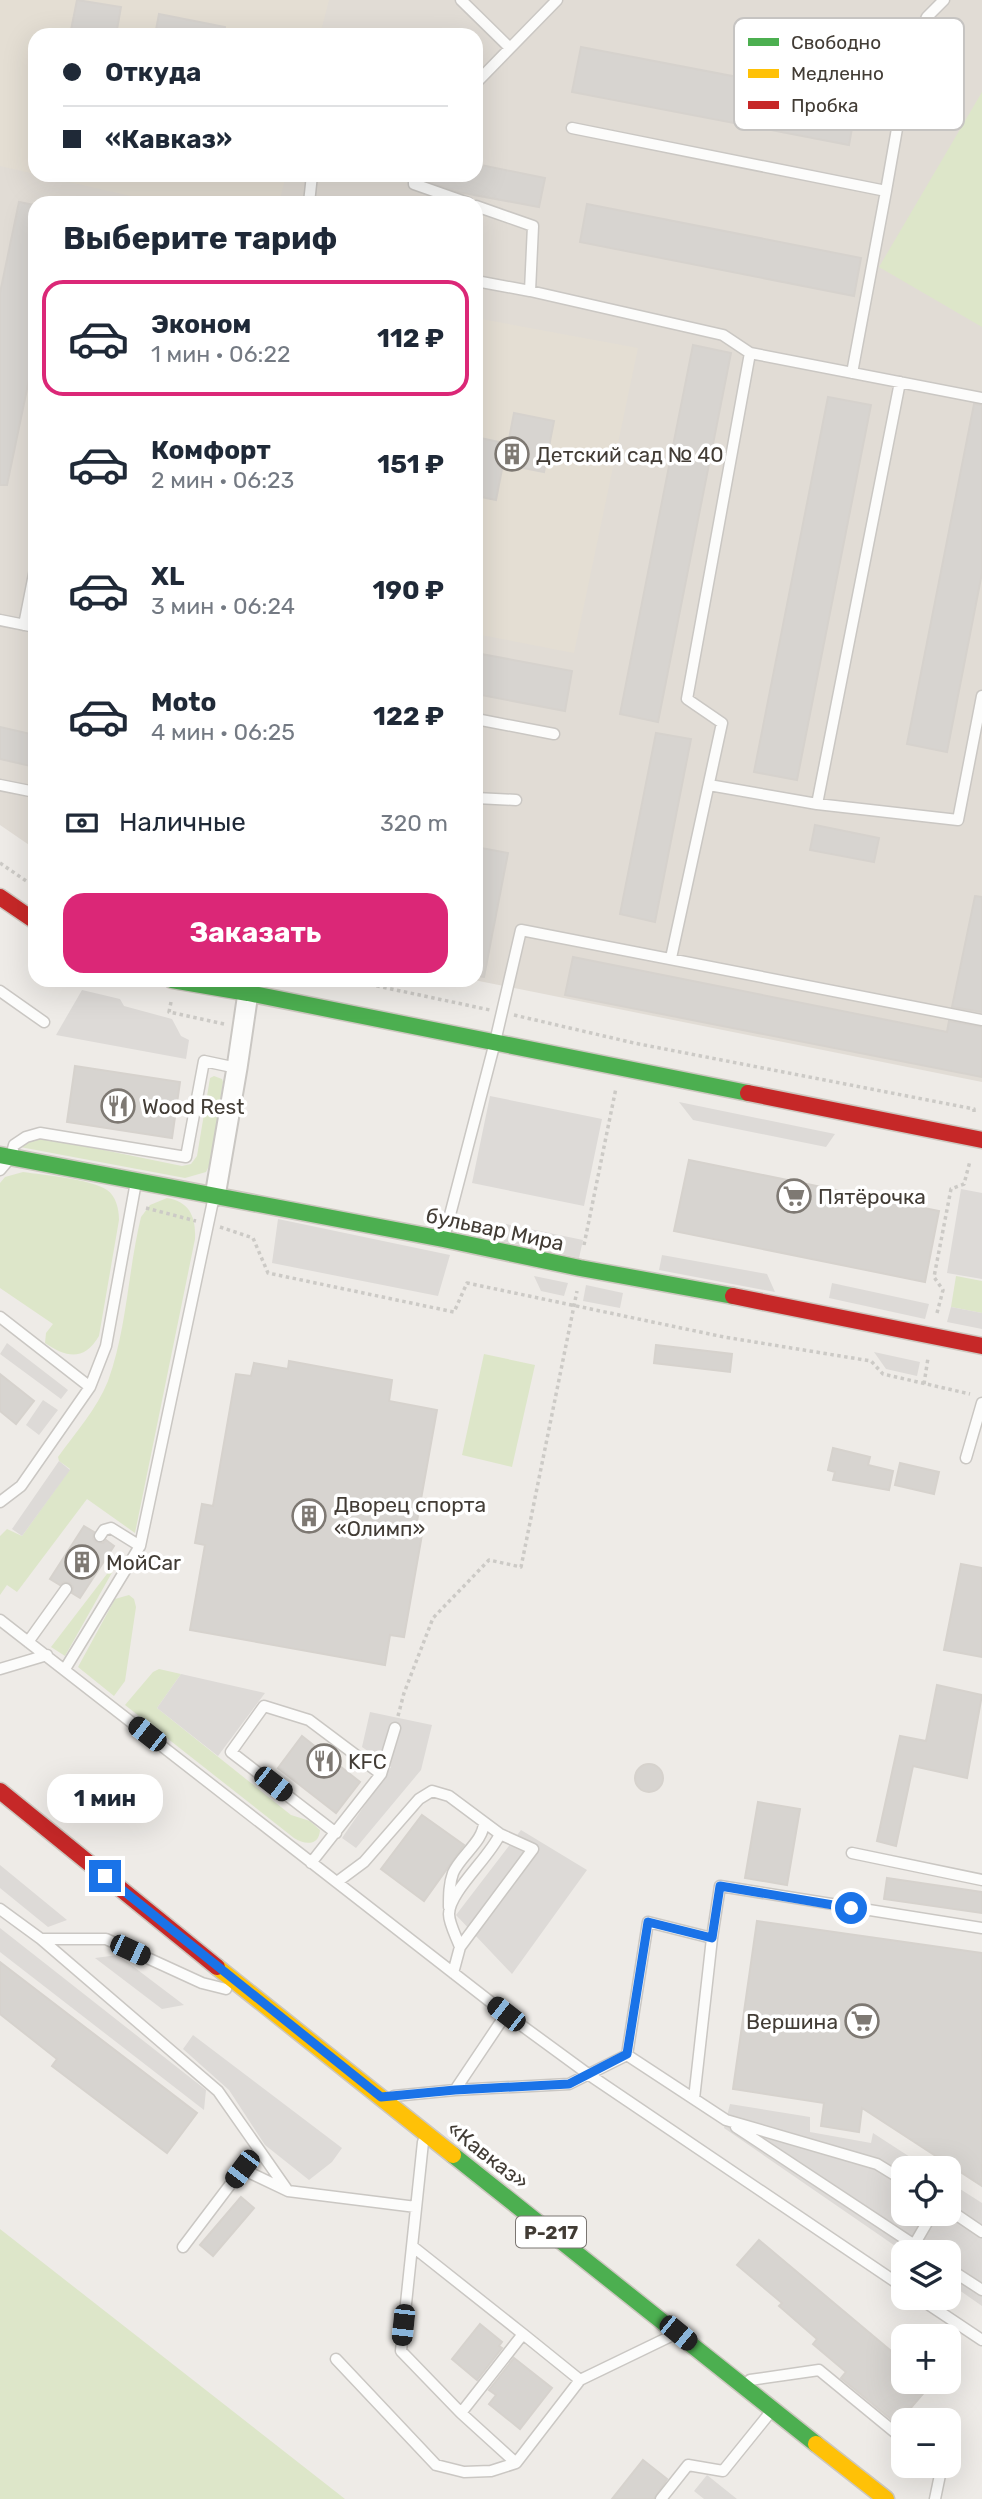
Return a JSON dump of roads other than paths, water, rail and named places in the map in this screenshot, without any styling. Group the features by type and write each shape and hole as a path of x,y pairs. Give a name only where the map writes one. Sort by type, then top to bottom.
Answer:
{"main road":[{"path":"0,897 28,916"},
{"path":"254,987 495,1042 978,1139"},
{"name":"бульвар Мира","path":"6,1156 443,1239 580,1268 780,1304 982,1346"},
{"name":"«Кавказ»","path":"0,1790 252,1995 886,2499"}],"street":[{"path":"215,1196 250,987"}],"lane":[{"path":"461,0 510,48"},
{"path":"483,76 557,0"},
{"path":"927,18 944,0"},
{"path":"572,128 886,191"},
{"path":"852,373 897,130"},
{"path":"414,182 448,196"},
{"path":"483,208 533,226 530,290"},
{"path":"483,282 530,290 723,335 750,353 982,398"},
{"path":"671,958 722,723 687,699 750,353"},
{"path":"817,804 900,382"},
{"path":"24,625 28,605"},
{"path":"0,620 28,626"},
{"path":"709,785 817,804 958,820 982,696"},
{"path":"483,720 554,734"},
{"path":"0,785 28,791"},
{"path":"483,798 516,800"},
{"path":"443,1239 495,1042 521,930 982,1020"},
{"path":"0,991 44,1022"},
{"path":"0,1170 14,1144 40,1133 186,1157 204,1061 237,1068"},
{"path":"0,1502 21,1486 90,1387 106,1346 136,1181"},
{"path":"65,1669 140,1546 215,1196"},
{"path":"0,1317 90,1387"},
{"path":"966,1458 982,1403"},
{"path":"100,1536 104,1530 111,1528 140,1546"},
{"path":"28,1642 66,1589"},
{"path":"0,1620 506,2014 588,2074 891,2279"},
{"path":"0,1669 47,1655"},
{"path":"336,1833 231,1752 264,1706 309,1720 382,1774"},
{"path":"311,1863 382,1774 395,1728"},
{"path":"337,1882 364,1862 419,1798 432,1791 449,1796 500,1834 533,1849 460,1947 453,1972"},
{"path":"460,1947 449,1914 449,1889 453,1872 483,1831 484,1822"},
{"path":"449,1914 455,1896 495,1846 500,1834"},
{"path":"852,1853 982,1880"},
{"path":"694,2099 720,1886 982,1928"},
{"path":"0,1909 40,1939 218,2091 288,2191"},
{"path":"627,2054 648,1922 712,1938"},
{"path":"40,1939 106,1939 202,1983 252,1995"},
{"path":"455,2090 506,2014"},
{"path":"381,2097 569,2084 627,2054"},
{"path":"627,2054 906,2240"},
{"path":"726,2120 877,2164 891,2173"},
{"path":"424,2131 401,2351 461,2413 516,2463"},
{"path":"183,2247 242,2169 288,2191 416,2207"},
{"path":"961,2218 982,2232"},
{"path":"412,2246 580,2380"},
{"path":"961,2276 982,2290"},
{"path":"937,2310 982,2340"},
{"path":"336,2359 436,2465 464,2472 491,2471 516,2463 580,2380 678,2333"},
{"path":"461,2413 523,2334"},
{"path":"738,2381 819,2371 891,2429"},
{"path":"661,2499 688,2465 723,2471 774,2408"},
{"path":"935,2499 939,2478"}],"place":[{"name":"Детский сад № 40","path":"512,454"},
{"name":"Wood Rest","path":"118,1106"},
{"name":"Пятёрочка","path":"794,1196"},
{"name":"Дворец спорта «Олимп»","path":"309,1516"},
{"name":"МойCar","path":"82,1562"},
{"name":"KFC","path":"324,1761"},
{"name":"Вершина","path":"862,2021"}]}
